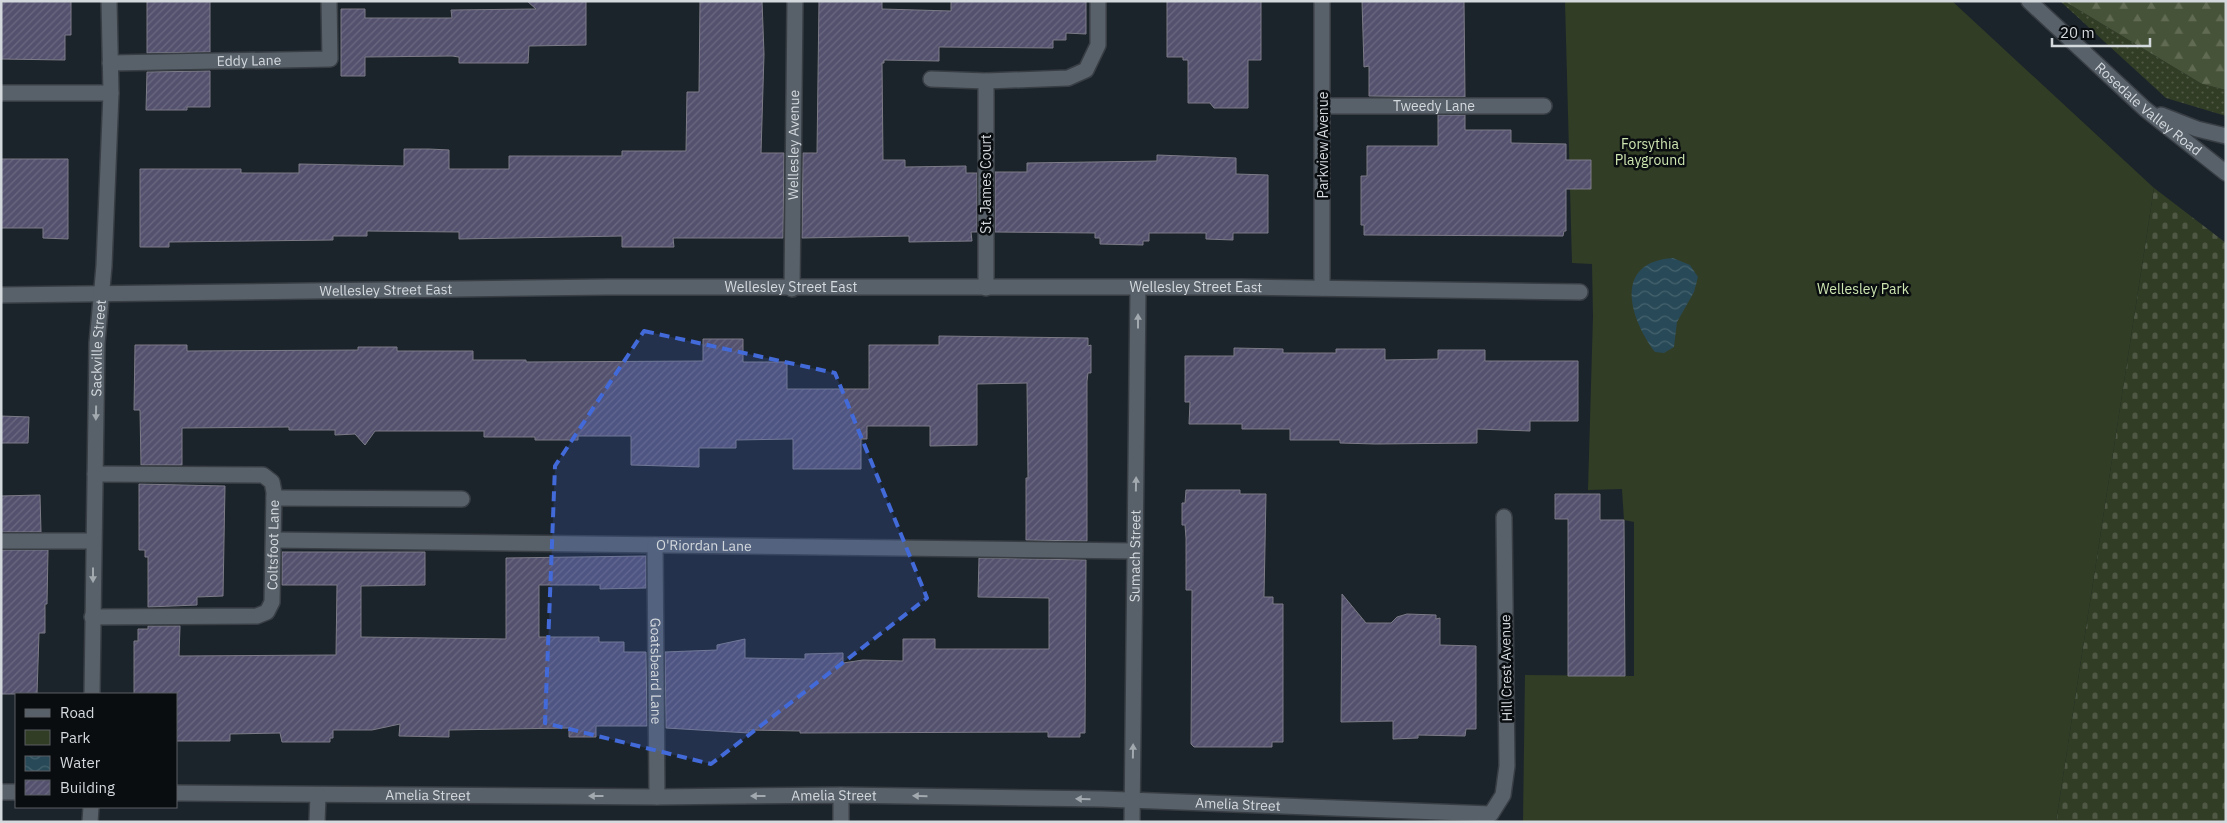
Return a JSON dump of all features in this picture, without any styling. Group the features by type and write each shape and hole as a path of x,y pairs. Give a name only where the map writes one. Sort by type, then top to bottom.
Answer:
{"street":[{"name":"Sackville Street","path":"92,693 97,343 104,266 110,93 109,1"},
{"name":"Eddy Lane","path":"110,63 330,59 330,1"},
{"name":"Wellesley Avenue","path":"792,289 795,1"},
{"path":"931,79 1068,78 1086,70 1098,45 1098,1"},
{"name":"Parkview Avenue","path":"1322,1 1322,288"},
{"name":"Rosedale Valley Road","path":"2029,1 2145,109 2226,173"},
{"name":"St. James Court","path":"986,80 986,288"},
{"path":"1,93 110,93"},
{"name":"Tweedy Lane","path":"1323,106 1544,106"},
{"path":"2145,109 2197,130 2226,136"},
{"name":"Wellesley Street East","path":"1,294 101,294 398,288 1322,288 1580,292"},
{"name":"Sumach Street","path":"1132,822 1138,289"},
{"name":"Coltsfoot Lane","path":"92,617 257,616 267,612 272,602 274,540 272,482 263,475 95,474"},
{"path":"274,498 462,499"},
{"name":"Hill Crest Avenue","path":"1491,814 1503,795 1507,766 1504,517"},
{"name":"O'Riordan Lane","path":"274,540 1135,551"},
{"path":"1,541 93,541"},
{"name":"Goatsbeard Lane","path":"655,545 657,797"},
{"path":"1,792 15,792"},
{"name":"Amelia Street","path":"178,793 657,797 841,795 1132,800 1374,816 1491,814"},
{"path":"317,822 318,795"},
{"path":"841,795 841,822"},
{"path":"90,822 91,808"}],"highlighted area":[{"path":"644,331 835,373 927,598 711,764 545,723 555,466"}],"green space":[{"name":"Wellesley Park","path":"1565,1 1952,1 2154,188 2056,822 1523,822 1525,675 1634,676 1634,522 1624,520 1622,489 1588,490 1593,316 1592,264 1572,263"},
{"path":"2060,1 2064,1 2202,84 2226,90 2226,116 2166,98"},
{"path":"2064,1 2226,1 2226,90 2202,84"},
{"path":"2154,188 2226,243 2226,822 2056,822"}],"water":[{"path":"1673,258 1690,265 1698,277 1694,292 1677,322 1674,347 1664,353 1655,352 1638,323 1633,308 1632,293 1634,280 1641,269 1654,262"}],"building":[{"path":"1,1 71,1 71,35 65,35 65,60 1,59"},
{"path":"147,1 210,1 210,52 147,53"},
{"path":"527,1 586,1 586,45 529,46 528,63 459,63 459,57 452,56 365,57 365,76 341,76 341,9 365,9 365,18 452,18 451,10 536,9"},
{"path":"700,1 762,1 764,54 761,153 784,153 783,238 673,238 674,247 622,247 622,236 459,239 459,232 367,231 367,236 333,236 333,240 169,242 169,247 140,247 140,169 241,169 241,173 299,173 299,164 404,166 404,149 429,149 449,150 449,169 509,169 509,156 622,156 622,151 686,151 687,92 699,92"},
{"path":"819,1 882,1 882,9 951,11 951,1 1086,1 1086,34 1066,33 1066,40 1053,40 1053,48 939,47 939,61 884,60 884,63 882,63 883,160 905,160 905,167 966,166 966,173 977,173 977,232 971,232 972,241 909,242 909,236 802,238 803,153 817,153"},
{"path":"1167,1 1261,1 1261,60 1248,60 1248,108 1214,108 1210,103 1188,103 1188,60 1183,60 1183,57 1167,57"},
{"path":"1362,1 1464,1 1465,97 1369,96 1369,66 1364,67"},
{"path":"210,71 210,107 187,107 187,110 146,110 147,72"},
{"path":"1438,115 1465,115 1465,130 1511,130 1511,143 1566,144 1566,160 1591,160 1591,189 1566,189 1566,231 1564,231 1563,236 1364,235 1364,225 1361,225 1361,176 1367,176 1367,146 1438,146"},
{"path":"1157,155 1236,158 1236,174 1268,175 1268,233 1233,233 1233,240 1206,239 1206,233 1149,233 1149,241 1143,241 1143,245 1100,244 1100,238 1095,238 1095,233 995,232 995,172 1027,172 1027,163 1157,161"},
{"path":"1,159 68,159 68,239 43,238 43,228 1,228"},
{"path":"939,336 1088,338 1088,346 1091,345 1091,373 1088,373 1087,381 1087,541 1026,540 1026,478 1028,478 1027,383 977,384 977,445 930,446 930,426 867,426 867,439 861,439 861,469 793,469 793,439 736,440 736,448 699,448 699,467 631,465 631,436 578,436 578,440 535,440 535,437 484,437 484,431 375,431 365,445 355,434 335,435 335,430 289,430 289,427 182,428 182,465 141,465 140,410 134,410 135,345 187,345 187,351 358,350 358,347 397,347 397,351 473,351 473,360 526,360 526,362 703,361 703,339 743,339 743,362 787,362 787,389 869,389 869,345 939,345"},
{"path":"1234,348 1283,349 1283,353 1336,353 1336,349 1385,349 1385,360 1438,359 1438,350 1485,350 1485,361 1578,361 1578,421 1530,421 1530,431 1477,429 1477,443 1376,444 1340,443 1340,440 1290,440 1290,429 1242,429 1242,424 1189,424 1190,402 1185,402 1185,356 1234,356"},
{"path":"1,416 29,417 28,443 1,443"},
{"path":"139,484 225,486 223,596 197,597 197,605 148,607 148,557 145,557 145,550 139,550"},
{"path":"1186,490 1240,490 1240,494 1266,494 1264,597 1273,597 1273,604 1283,604 1283,742 1272,742 1272,747 1194,747 1191,744 1192,590 1186,590 1186,538 1185,525 1182,525 1182,503 1185,503"},
{"path":"1555,494 1600,494 1600,520 1624,520 1625,676 1568,676 1568,519 1555,519"},
{"path":"40,495 41,532 1,532 1,496"},
{"path":"1,550 48,550 45,633 39,633 37,693 1,694"},
{"path":"282,552 425,552 425,585 361,586 361,637 506,639 506,558 646,556 646,588 600,589 600,585 539,585 539,637 599,637 599,642 624,642 624,652 646,652 647,726 596,726 596,737 569,737 569,728 449,730 449,737 399,736 400,724 372,730 333,730 333,738 330,738 330,742 282,742 280,733 230,734 230,741 178,741 178,693 134,693 134,641 138,641 138,629 148,629 148,626 180,626 179,656 336,655 337,585 282,585"},
{"path":"979,558 1086,560 1085,733 1080,733 1080,737 1048,737 1048,732 800,733 800,731 749,730 749,733 666,728 665,652 717,650 717,645 745,639 745,658 805,659 805,654 843,653 843,663 863,660 903,661 903,639 935,639 935,649 1049,649 1049,598 978,597"},
{"path":"1342,594 1366,623 1391,623 1397,617 1407,614 1436,615 1436,619 1440,618 1440,645 1476,646 1476,729 1466,729 1465,736 1418,735 1418,738 1393,739 1393,721 1341,722"}],"park label":[{"name":"Forsythia Playground","path":"1650,152"}]}
